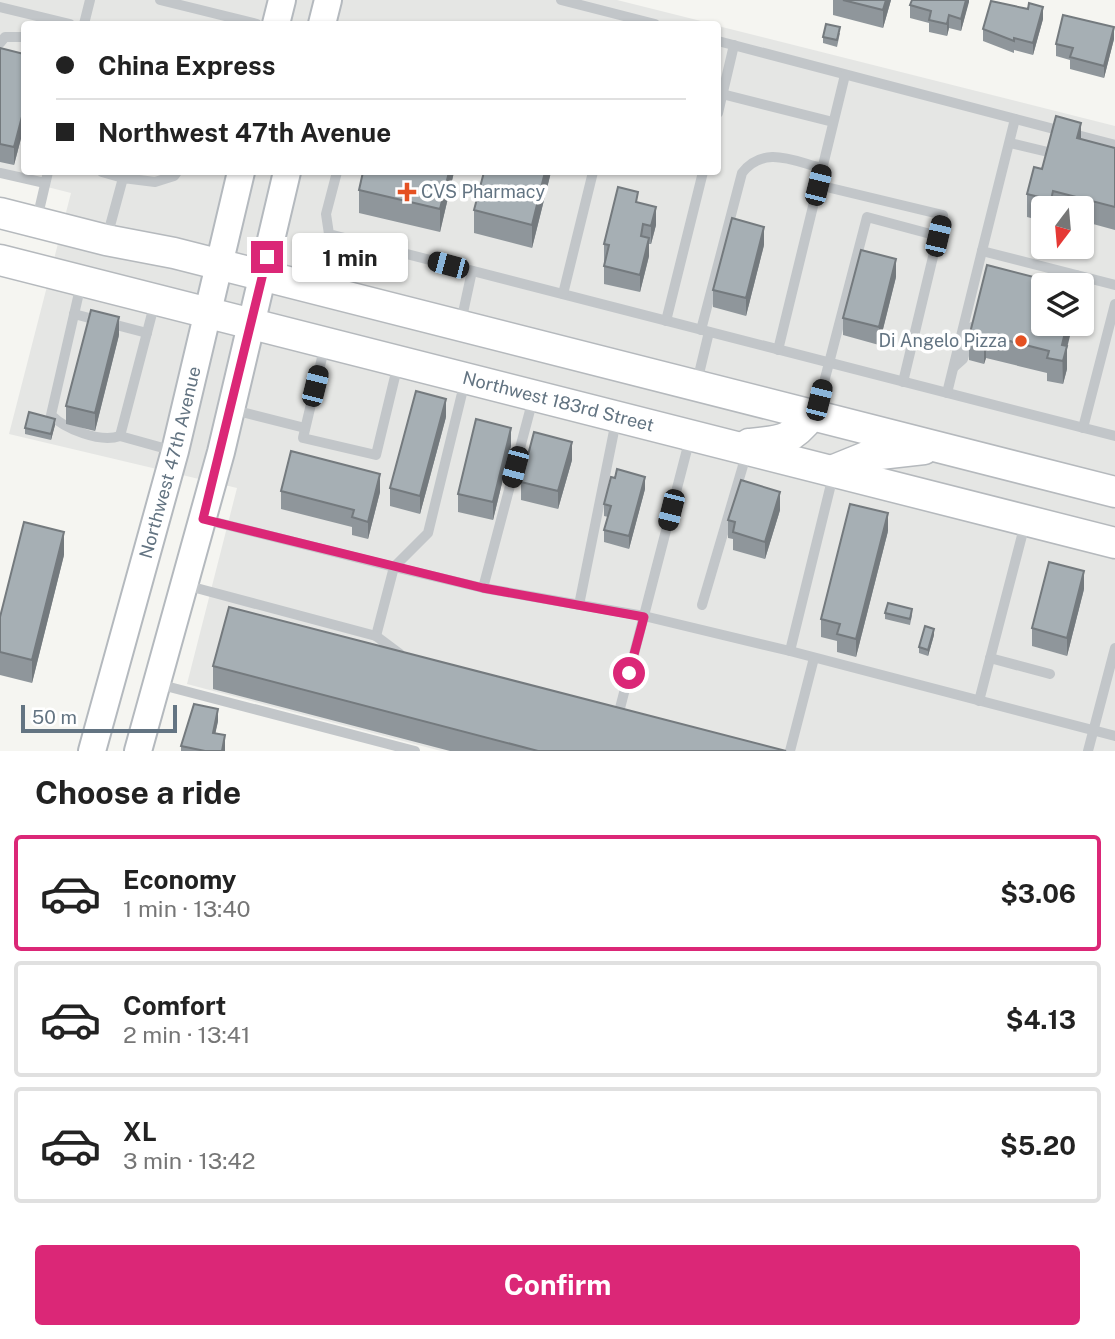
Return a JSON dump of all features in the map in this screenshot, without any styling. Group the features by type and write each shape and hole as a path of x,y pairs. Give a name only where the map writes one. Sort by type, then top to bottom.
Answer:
{"main road":[{"path":"277,21 282,0"},
{"path":"323,21 328,0"},
{"name":"Northwest 47th Avenue","path":"92,751 175,451 239,175"},
{"path":"138,751 203,519 286,175"},
{"path":"0,214 218,265 460,328 942,446 1115,492"},
{"name":"Northwest 183rd Street","path":"0,260 691,433 1115,543"},
{"path":"743,447 783,440 800,431 814,414"},
{"path":"834,470 871,455 942,446"}],"lane":[{"path":"85,21 90,0"},
{"path":"160,0 198,4 217,20"},
{"path":"561,0 629,21"},
{"path":"0,7 58,21"},
{"path":"0,43 5,37 21,37"},
{"path":"721,42 1015,119 1100,145 1115,145"},
{"path":"721,90 734,45"},
{"path":"778,350 845,75"},
{"path":"721,94 833,122"},
{"path":"947,394 1015,119"},
{"path":"1010,143 1052,153"},
{"path":"696,386 705,331 742,173 752,160 770,156 822,168"},
{"path":"0,173 46,183"},
{"path":"36,223 47,175"},
{"path":"115,175 155,182 175,175"},
{"path":"336,175 326,214 329,234 1115,436"},
{"path":"563,294 592,175"},
{"path":"666,321 702,175"},
{"path":"106,240 123,177"},
{"path":"818,185 943,215 903,382"},
{"path":"814,414 867,217 938,236"},
{"path":"982,251 1069,273"},
{"path":"460,328 472,271"},
{"path":"1094,279 1115,285"},
{"path":"82,280 51,415 66,428 112,439 120,436 175,451"},
{"path":"954,368 963,359 984,284"},
{"path":"120,436 156,299"},
{"path":"1083,428 1115,304"},
{"path":"74,314 147,333"},
{"path":"326,341 303,438 376,456 399,359"},
{"path":"376,636 394,567 428,533 466,377"},
{"path":"483,588 535,394"},
{"path":"231,410 304,428"},
{"path":"579,605 617,415"},
{"path":"619,712 691,433"},
{"path":"702,605 743,447"},
{"path":"790,651 834,470"},
{"path":"203,519 483,588 644,617 790,651 1115,736"},
{"path":"979,701 1026,520"},
{"path":"184,585 376,636 394,653 407,656"},
{"path":"1088,751 1115,648"},
{"path":"790,751 814,658"},
{"path":"990,658 1050,674"},
{"path":"158,684 415,751"},
{"path":"606,709 632,716"}],"shaded area":[{"path":"0,0 617,0 701,21 21,21 21,175 721,175 721,27 1115,126 1115,751 441,751 187,684 237,488 9,434 71,193 0,175"}],"building":[{"path":"843,0 886,0 883,10"},
{"path":"912,0 966,0 961,19 949,15 947,24 929,20 931,11 910,5"},
{"path":"991,1 1028,9 1029,3 1043,7 1033,43 1014,38 1014,41 983,29"},
{"path":"1063,15 1114,27 1104,66 1070,57 1073,48 1056,44"},
{"path":"826,24 840,27 837,40 823,37"},
{"path":"0,48 21,53 21,120 14,147 0,144"},
{"path":"1056,116 1081,123 1077,138 1115,148 1115,207 1094,202 1094,196 1072,196 1053,191 1052,196 1027,194 1034,167 1042,169"},
{"path":"362,175 448,175 440,209 359,190"},
{"path":"483,175 544,175 532,225 474,210"},
{"path":"618,187 638,192 636,202 656,207 651,226 643,224 641,236 649,238 640,275 604,266 609,245 604,244"},
{"path":"732,218 764,227 746,298 713,290"},
{"path":"861,250 896,259 879,327 843,318"},
{"path":"987,265 1031,276 1031,336 1064,336 1062,345 1067,346 1063,361 1047,358 1049,351 986,335 984,341 969,337"},
{"path":"91,310 119,317 95,413 66,406"},
{"path":"416,391 446,399 420,496 390,488"},
{"path":"29,412 55,419 51,434 25,428"},
{"path":"476,419 511,428 493,502 458,494"},
{"path":"534,432 572,442 558,491 521,482"},
{"path":"291,451 380,474 368,522 352,517 354,510 281,491"},
{"path":"617,469 645,477 629,536 604,530 611,506 604,504 611,477 615,478"},
{"path":"741,480 780,492 765,542 733,532 735,522 728,520"},
{"path":"850,504 888,513 856,639 837,634 840,624 821,619"},
{"path":"24,522 64,532 32,660 0,652 0,617"},
{"path":"1049,562 1084,571 1067,638 1032,628"},
{"path":"888,603 912,609 910,619 885,613"},
{"path":"229,607 786,751 538,751 213,666"},
{"path":"925,626 934,629 928,650 919,647"},
{"path":"194,704 218,709 213,733 225,735 222,751 181,746"}],"place":[{"name":"CVS Pharmacy","path":"407,192"},
{"name":"Di Angelo Pizza","path":"1021,341"}],"route":[{"path":"267,257 203,519 483,588 644,617 629,673"}]}
